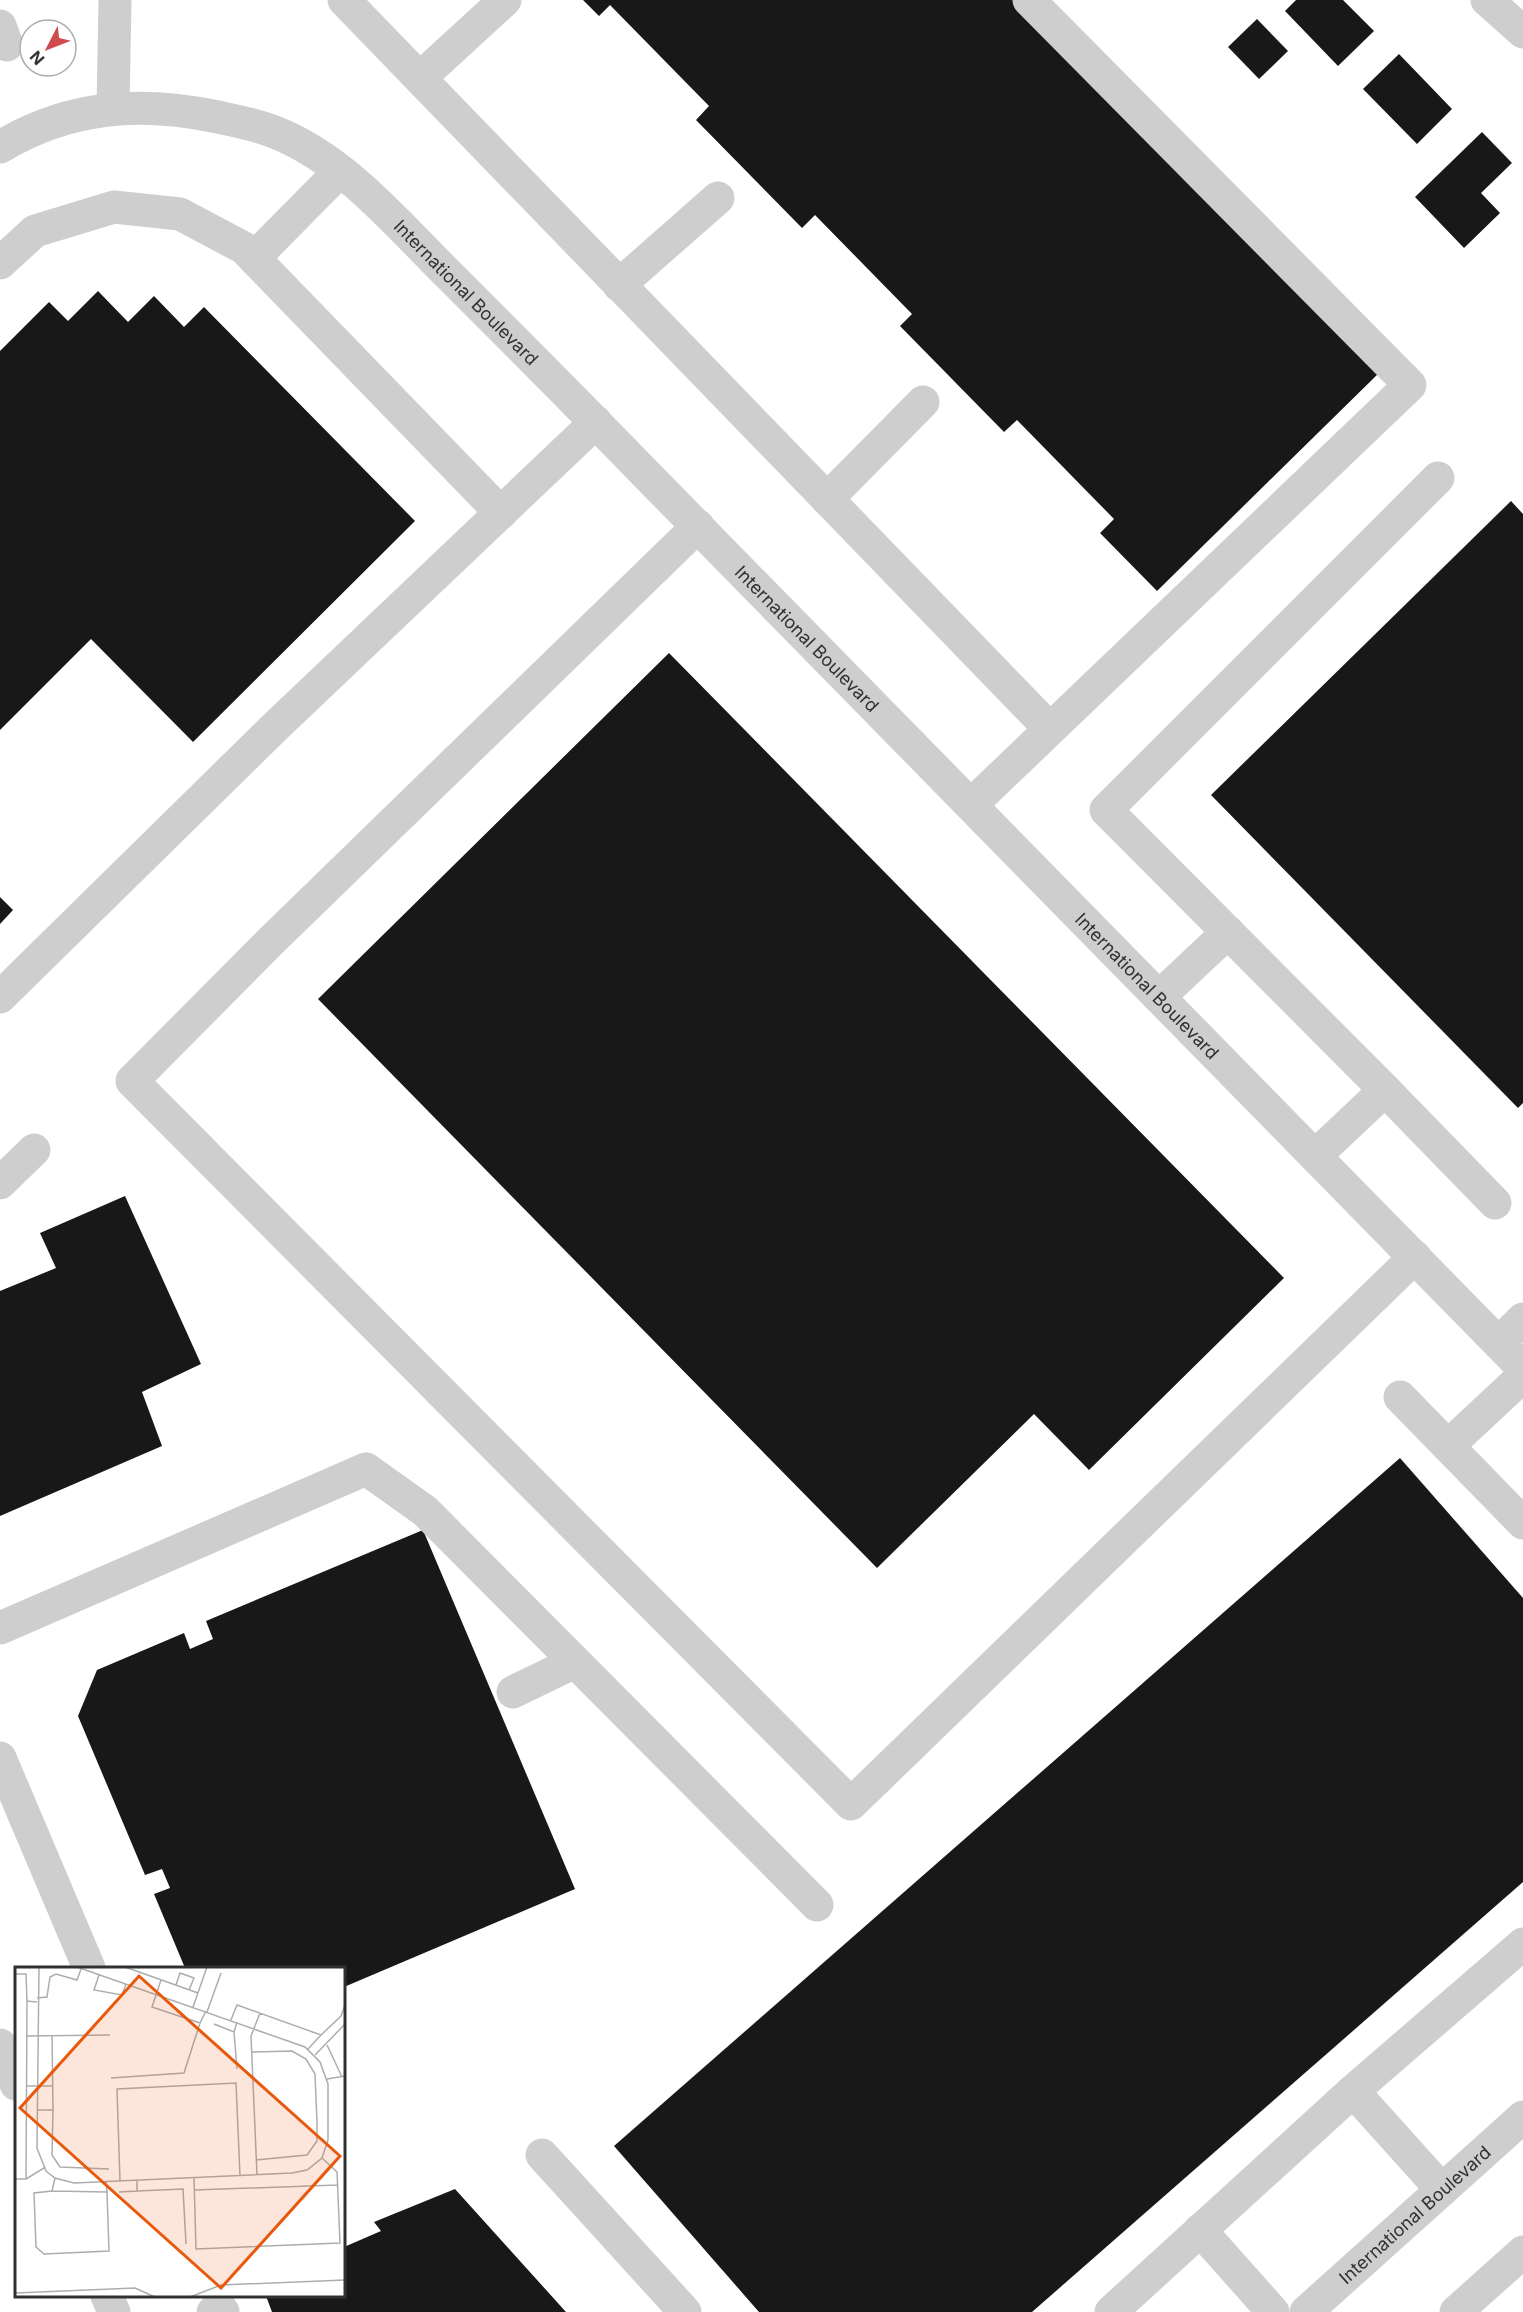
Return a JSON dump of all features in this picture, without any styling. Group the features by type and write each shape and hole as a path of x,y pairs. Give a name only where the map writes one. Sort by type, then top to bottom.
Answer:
{"street":[{"path":"113,108 115,0"},
{"path":"344,0 1050,729"},
{"path":"420,78 505,0"},
{"path":"970,804 1410,385 1029,0"},
{"path":"1487,0 1523,32"},
{"name":"International Boulevard","path":"0,147 26,131 87,111 113,108 182,110 238,121 277,133 340,171 389,216 596,422 1523,1368"},
{"path":"254,258 340,171"},
{"path":"619,285 718,198"},
{"path":"0,263 35,231 114,207 180,214 244,248 501,513"},
{"path":"827,499 923,402"},
{"path":"0,997 275,727 596,422"},
{"path":"1438,478 1107,810 1496,1203"},
{"path":"698,526 270,942 132,1081 851,1804 1414,1257"},
{"path":"1159,997 1228,932"},
{"path":"1315,1156 1385,1090"},
{"path":"0,1183 34,1150"},
{"path":"1499,1343 1523,1319"},
{"path":"1448,1446 1523,1376"},
{"path":"1400,1397 1523,1523"},
{"path":"0,1628 366,1469 424,1511 817,1905"},
{"path":"513,1692 574,1662"},
{"path":"0,1758 89,1967"},
{"path":"1111,2312 1353,2091 1523,1944"},
{"path":"0,2045 15,2082"},
{"path":"1353,2091 1442,2190"},
{"path":"0,2104 15,2097"},
{"name":"International Boulevard","path":"1306,2312 1523,2117"},
{"path":"542,2155 685,2312"},
{"path":"1200,2230 1273,2312"},
{"path":"1455,2312 1523,2252"},
{"path":"108,2297 114,2312"},
{"path":"213,2312 222,2309 223,2312"}],"building":[{"path":"583,0 1020,0 1382,370 1157,591 1100,533 1114,519 1017,420 1004,432 900,326 912,314 815,215 802,228 696,120 709,106 610,5 599,16"},
{"path":"1296,0 1343,0 1374,31 1338,66 1285,11"},
{"path":"1257,19 1288,51 1259,79 1228,47"},
{"path":"1399,54 1452,109 1417,144 1363,89"},
{"path":"1482,132 1512,163 1481,193 1500,213 1464,248 1415,197"},
{"path":"98,291 128,322 154,296 184,327 204,307 415,521 193,742 91,639 0,730 0,351 49,302 68,321"},
{"path":"1511,501 1523,514 1523,1103 1518,1108 1211,795"},
{"path":"669,653 1284,1278 1089,1470 1034,1414 877,1568 318,999"},
{"path":"0,897 13,910 0,924"},
{"path":"125,1196 201,1364 142,1392 162,1446 0,1516 0,1291 56,1268 40,1233"},
{"path":"1400,1458 1523,1598 1523,1882 1032,2312 759,2312 614,2146"},
{"path":"423,1530 575,1889 345,1987 345,1967 185,1967 154,1894 170,1888 162,1869 145,1875 78,1716 97,1670 184,1633 190,1649 213,1639 206,1621"},
{"path":"455,2189 566,2312 272,2312 266,2297 345,2297 345,2247 381,2231 374,2222"}]}
